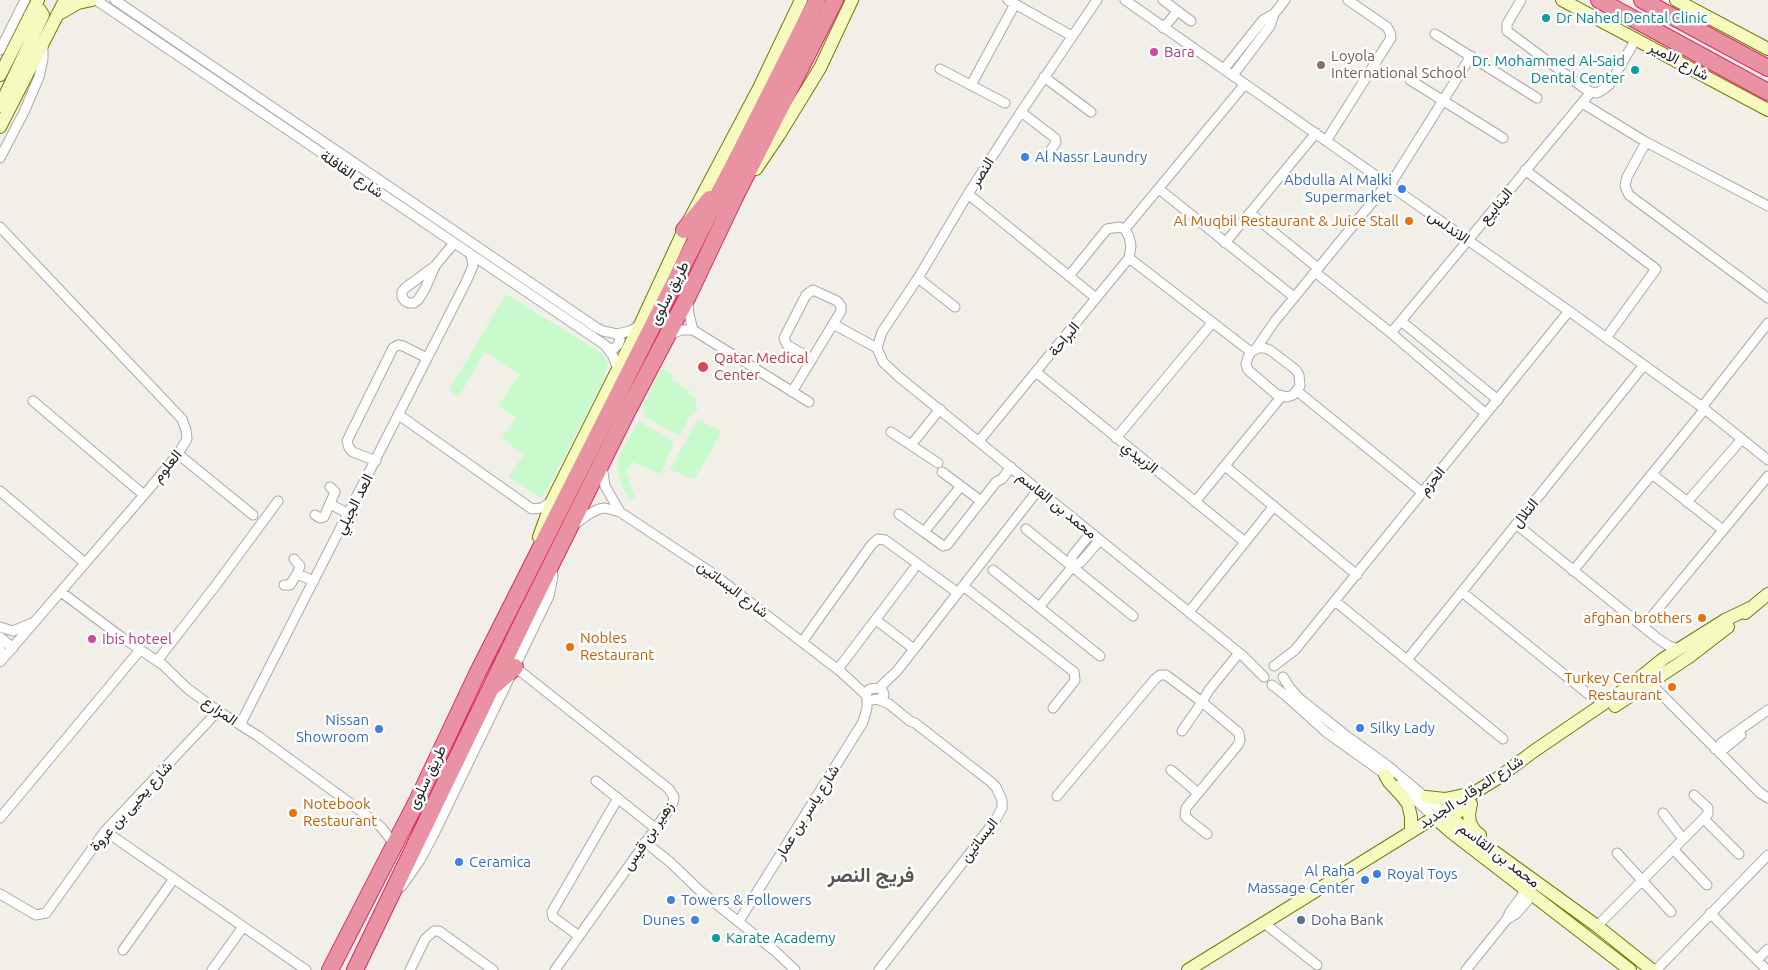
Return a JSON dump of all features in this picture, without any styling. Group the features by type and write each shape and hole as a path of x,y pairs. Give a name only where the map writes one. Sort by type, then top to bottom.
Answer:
{"highway":[{"name":"طريق سلوى","path":"330,969 395,845 459,711 817,0"},
{"name":"طريق سلوى","path":"355,970 489,690 835,0"},
{"path":"1589,0 1606,4 1768,92"},
{"path":"1642,0 1768,68"},
{"path":"684,230 729,176"},
{"path":"489,690 516,667"}],"street":[{"path":"0,50 25,0"},
{"path":"0,75 3,65 38,0"},
{"path":"0,127 65,0"},
{"path":"57,15 78,4 94,0"},
{"name":"شارع القافلة","path":"94,0 607,347"},
{"name":"شارع القافلة","path":"114,0 603,332 617,334"},
{"name":"طريق سلوى","path":"522,586 552,501 640,325 684,230 755,96 801,0"},
{"name":"طريق سلوى","path":"735,197 771,147 807,90 852,0"},
{"name":"النصر","path":"877,348 882,332 918,278 968,194 1097,0"},
{"name":"الاندلس","path":"1125,0 1569,311 1703,408 1768,460"},
{"path":"1163,0 1191,21"},
{"path":"1233,75 1270,26 1274,14 1285,0"},
{"path":"1326,140 1391,38 1387,27 1348,0"},
{"path":"1521,0 1507,24 1507,32 1591,92 1597,93 1610,84 1636,38"},
{"name":"شارع الامير","path":"1562,0 1768,110"},
{"path":"1676,0 1768,49"},
{"path":"971,85 1012,2 1072,36"},
{"path":"0,106 43,15 40,10 30,15"},
{"path":"1163,28 1177,11"},
{"path":"1224,69 1263,20 1274,14"},
{"path":"1435,34 1537,98"},
{"path":"0,158 24,112 39,77 43,58 43,41"},
{"path":"1245,42 1254,48"},
{"path":"1069,276 1107,229 1119,227 1125,229 1131,246 1129,258 1212,323 1253,351 1264,348 1270,350 1296,370 1301,380 1298,391 1287,397 1281,397 1270,390 1248,370 1246,364 1253,351 1294,297 1389,185 1471,56"},
{"path":"940,68 1005,103"},
{"path":"1044,77 1091,112"},
{"path":"1410,80 1503,138"},
{"path":"1125,229 1245,84"},
{"name":"الينابيع","path":"1391,333 1591,92"},
{"path":"1582,102 1646,142 1768,206"},
{"path":"1021,112 1055,138 1056,142 1047,156"},
{"path":"1225,243 1316,134"},
{"path":"1646,142 1627,177 1625,186 1629,196 1768,298"},
{"path":"1525,170 1656,269 1606,338"},
{"path":"1159,189 1294,297"},
{"path":"968,194 1096,298"},
{"path":"1250,213 1486,414"},
{"name":"العلوم","path":"0,227 182,419 187,439 178,454 144,495 0,662"},
{"path":"434,266 454,243"},
{"name":"العد الجبلي","path":"240,725 466,282 473,266 471,255"},
{"name":"البراحة","path":"979,442 1129,258"},
{"name":"العد الجبلي","path":"466,282 476,269 486,265"},
{"path":"918,278 956,307"},
{"path":"792,392 812,359 833,324 841,311 839,302 816,291 808,292 784,338 787,345 812,359"},
{"name":"طريق سلوى","path":"666,337 681,330 693,330 689,314 688,296"},
{"name":"الحزم","path":"1283,676 1296,650 1569,311"},
{"path":"1401,321 1498,400"},
{"path":"1573,571 1652,474 1768,322"},
{"path":"1116,438 1212,323"},
{"path":"833,324 877,348"},
{"path":"607,347 613,349 618,345 620,340 617,334 630,331 640,325"},
{"path":"693,330 809,402"},
{"path":"376,461 353,452 349,448 347,441 392,348 398,345 403,346 427,358"},
{"path":"607,347 615,360 618,370"},
{"name":"محمد بن القاسم","path":"877,348 883,362 1242,655 1264,677"},
{"name":"التلال","path":"1407,660 1644,366"},
{"name":"الزبيدي","path":"1036,372 1245,542"},
{"path":"1298,391 1423,493"},
{"path":"1196,502 1281,397"},
{"path":"32,401 144,495"},
{"path":"911,445 940,410"},
{"path":"399,415 532,509 542,508 552,501"},
{"path":"891,432 938,462"},
{"path":"1687,502 1742,439"},
{"path":"178,454 253,515"},
{"name":"شارع البساتين","path":"602,463 605,486 620,512 712,573 840,670 867,697"},
{"path":"899,514 942,546 947,545 996,482 998,476 1009,466"},
{"path":"1225,466 1356,575"},
{"path":"942,472 981,501"},
{"path":"1652,474 1723,530"},
{"path":"1644,627 1768,476"},
{"path":"924,532 961,486"},
{"path":"314,515 320,518 324,517 335,492 330,488"},
{"path":"867,697 880,693 1038,490"},
{"path":"0,491 86,563"},
{"path":"158,661 278,501"},
{"path":"330,504 349,514"},
{"path":"1189,612 1274,506"},
{"path":"571,527 589,514 600,509 612,509 620,512"},
{"path":"1516,524 1657,638 1669,646 1679,649"},
{"path":"1026,529 1133,616"},
{"path":"1072,566 1073,555 1091,533"},
{"path":"802,642 875,541 878,539 885,540 961,589 1072,670 1075,680 1052,708"},
{"path":"1040,606 1072,566 1081,562 1100,540"},
{"path":"284,585 290,585 297,574 300,566 294,560"},
{"name":"طريق سلوى","path":"388,900 405,882 426,848 516,667 549,596 553,576 551,567"},
{"path":"840,670 913,570"},
{"path":"993,570 1100,656"},
{"path":"297,574 314,581"},
{"name":"المزارع","path":"61,592 158,661 188,688 218,711 258,736 381,827 395,845"},
{"path":"1462,592 1592,697"},
{"name":"شارع المرقاب الجديد","path":"1188,970 1411,832 1471,804 1505,783 1560,742 1702,647 1768,594"},
{"path":"1335,601 1503,739"},
{"name":"شارع المرقاب الجديد","path":"1442,818 1476,791 1631,685 1679,649 1725,620 1750,608"},
{"path":"0,628 13,631 38,619"},
{"path":"876,620 914,649"},
{"path":"0,628 15,645"},
{"path":"0,637 15,645"},
{"path":"1657,638 1662,647 1663,660"},
{"path":"1697,638 1690,648 1660,670 1653,681 1656,689 1764,795 1768,804"},
{"path":"0,647 0,653"},
{"path":"0,818 140,650"},
{"name":"الحزم","path":"1273,666 1296,650"},
{"path":"1182,731 1209,690 1242,655"},
{"name":"محمد بن القاسم","path":"1242,655 1260,664 1273,666"},
{"path":"1273,666 1281,670 1283,676 1278,684 1272,685 1264,677 1266,671 1273,666"},
{"name":"زهير بن قيس","path":"516,667 672,792 673,803 555,970"},
{"name":"شارع البساتين","path":"840,670 880,693"},
{"path":"1057,796 1154,679 1160,675 1166,675 1239,733 1240,740 1238,745 1186,808 1185,816 1207,834"},
{"name":"محمد بن القاسم","path":"1283,676 1299,698 1426,797 1442,818 1529,892 1630,970"},
{"name":"محمد بن القاسم","path":"1272,685 1285,694 1332,736 1442,818 1597,926 1641,965 1658,968"},
{"name":"البساتين","path":"879,970 995,821 1002,808 1000,793 996,787 914,723 912,717 880,693"},
{"name":"شارع ياسر بن عمار","path":"739,921 863,722 867,708 867,697"},
{"path":"1718,750 1725,748 1751,723 1768,710"},
{"name":"شارع يحيى بن عروة","path":"0,894 36,915 46,913 105,831 218,711"},
{"path":"1171,770 1198,793"},
{"path":"1385,775 1408,804 1411,817 1411,832"},
{"path":"596,781 655,828"},
{"path":"1426,797 1445,799 1476,791"},
{"path":"1597,926 1704,818 1709,810 1694,794"},
{"path":"578,936 553,917 552,912 618,798"},
{"path":"1471,804 1469,818 1472,827 1497,848 1502,858"},
{"path":"1663,813 1683,839"},
{"path":"1704,818 1739,854"},
{"path":"381,827 404,826"},
{"path":"105,831 303,969"},
{"path":"645,842 795,970"},
{"path":"1673,849 1708,886"},
{"path":"1617,853 1671,912"},
{"path":"1658,968 1768,854"},
{"path":"122,950 173,880"},
{"path":"1466,970 1507,919 1522,896 1529,892"},
{"path":"1710,913 1767,970"},
{"path":"1264,923 1317,965"},
{"path":"212,970 243,927"},
{"path":"410,970 425,939 434,931 439,931 493,970"},
{"path":"1757,960 1768,949"}],"green space":[{"path":"506,294 603,354 608,363 603,382 542,499 508,477 524,455 502,438 516,418 498,406 519,374 484,352 459,397 449,390"},
{"path":"662,368 673,375 672,381 690,390 688,393 696,398 695,403 699,409 688,419 679,436 643,416 646,409 642,407"},
{"path":"698,419 722,432 694,480 670,469"},
{"path":"639,421 674,443 661,474 633,462 626,472 635,497 630,500 620,482 617,464 620,453"}],"place":[{"name":"Dr Nahed Dental Clinic","path":"1546,18"},
{"name":"Bara","path":"1154,52"},
{"name":"Loyola International School","path":"1321,65"},
{"name":"Dr. Mohammed Al-Said Dental Center","path":"1635,70"},
{"name":"Al Nassr Laundry","path":"1025,157"},
{"name":"Abdulla Al Malki Supermarket","path":"1402,189"},
{"name":"Al Muqbil Restaurant & Juice Stall","path":"1409,221"},
{"name":"Qatar Medical Center","path":"703,367"},
{"name":"afghan brothers","path":"1702,618"},
{"name":"Ibis hoteel","path":"92,639"},
{"name":"Nobles Restaurant","path":"570,647"},
{"name":"Turkey Central Restaurant","path":"1672,687"},
{"name":"Silky Lady","path":"1360,728"},
{"name":"Nissan Showroom","path":"379,729"},
{"name":"Notebook Restaurant","path":"293,813"},
{"name":"Ceramica","path":"459,862"},
{"name":"Royal Toys","path":"1377,874"},
{"name":"Al Raha Massage Center","path":"1365,880"},
{"name":"Towers & Followers","path":"671,900"},
{"name":"Dunes","path":"695,920"},
{"name":"Doha Bank","path":"1301,920"},
{"name":"Karate Academy","path":"716,938"}],"district":[{"name":"فريج النصر","path":"871,875"}]}
